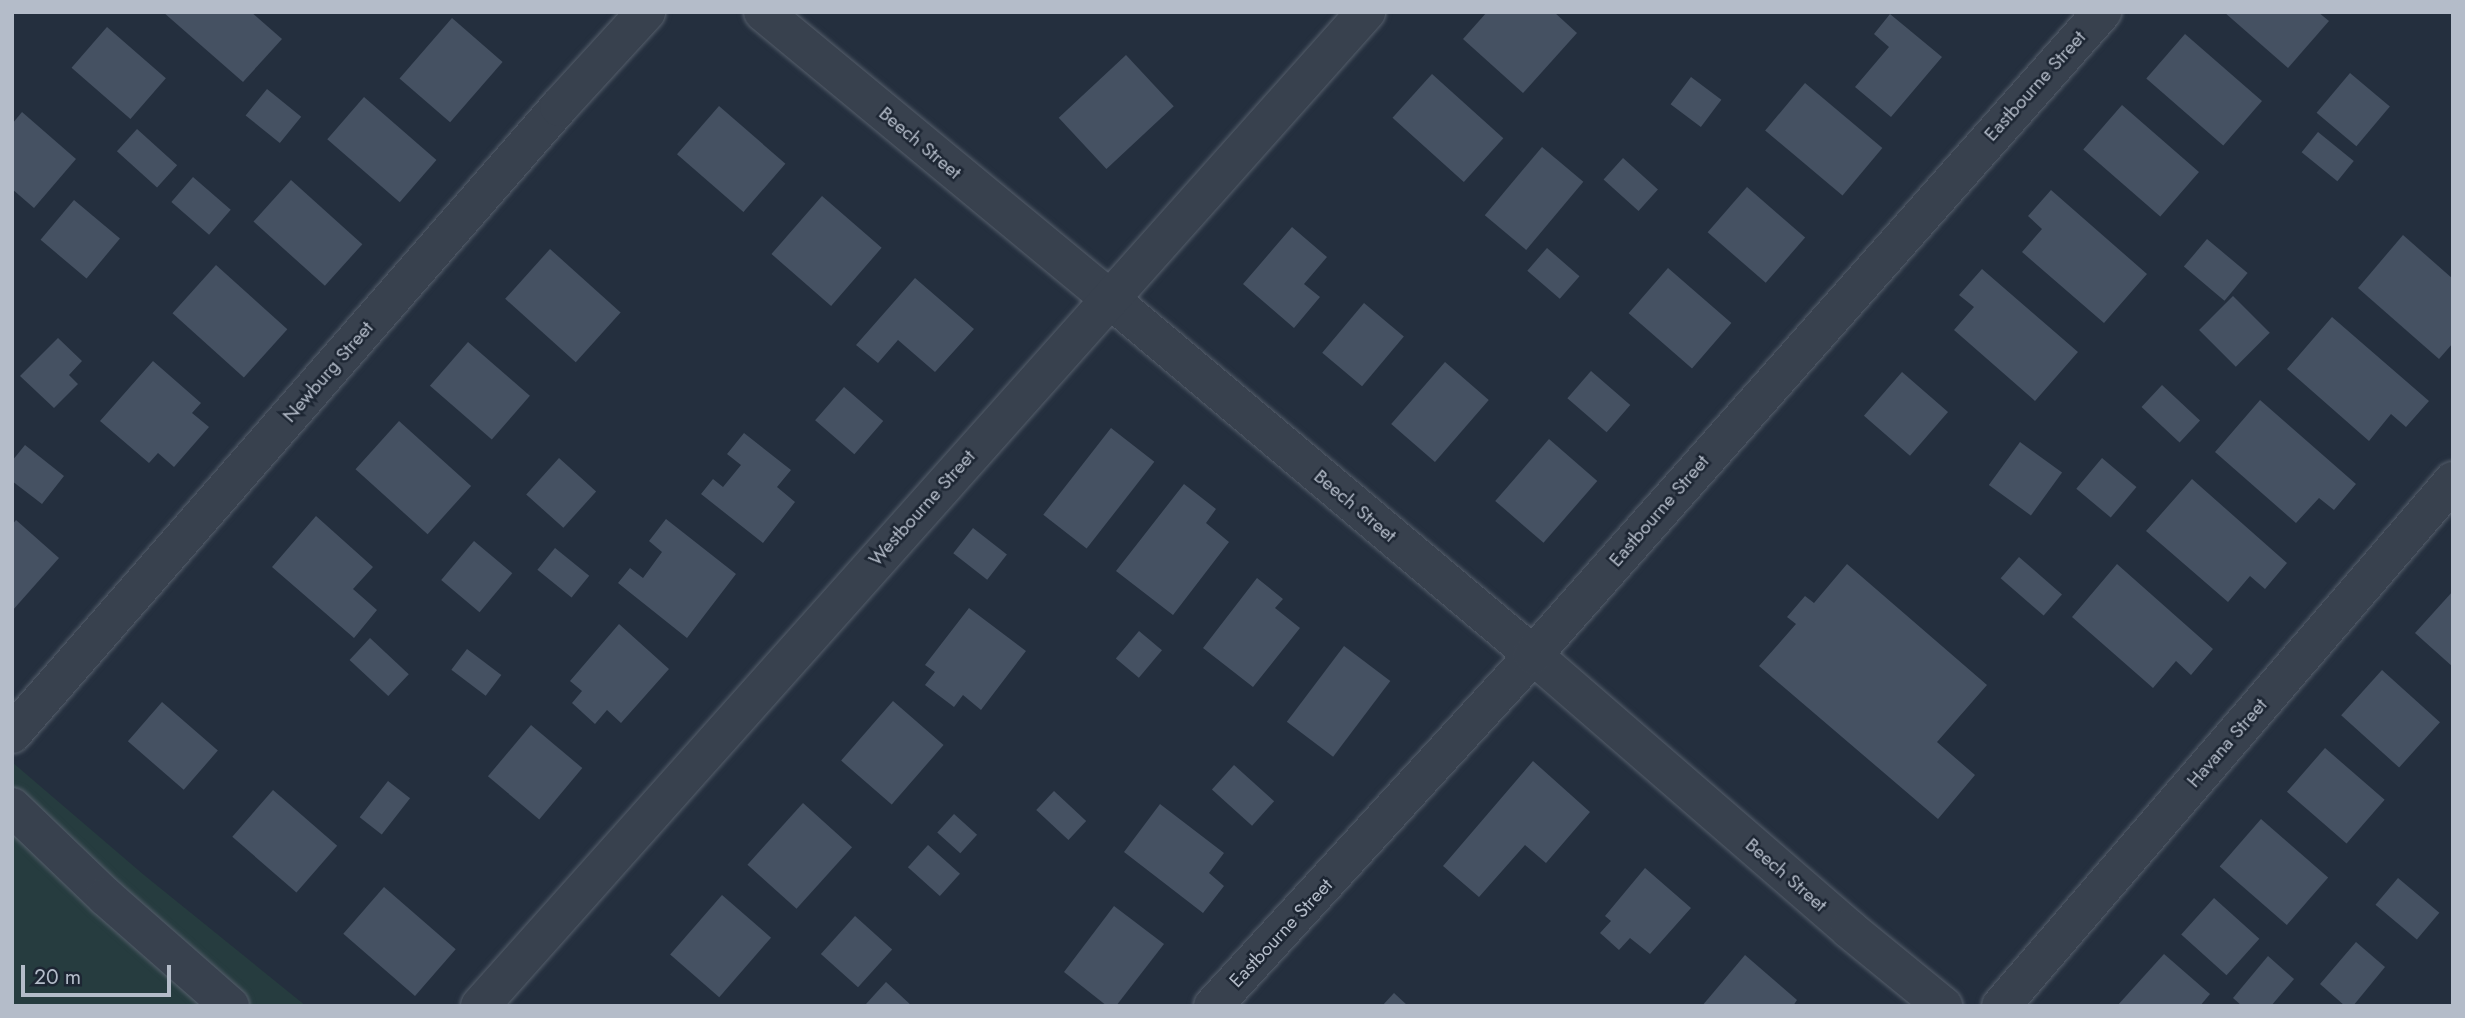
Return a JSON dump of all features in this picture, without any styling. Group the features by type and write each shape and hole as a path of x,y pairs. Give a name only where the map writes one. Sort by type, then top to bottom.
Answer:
{"street":[{"name":"Newburg Street","path":"12,734 559,107 646,12"},
{"name":"Beech Street","path":"763,12 1110,299 1533,655 1838,920 1943,1006"},
{"name":"Westbourne Street","path":"480,1006 1366,12"},
{"name":"Eastbourne Street","path":"1213,1006 1533,655 2102,12"},
{"name":"Havana Street","path":"2001,1006 2453,481"},
{"path":"12,807 106,897 230,1006"}],"green space":[{"path":"12,762 144,875 306,1006 12,1006"}],"building":[{"path":"163,12 251,12 282,39 243,82"},
{"path":"1487,12 1554,12 1577,33 1523,93 1463,39"},
{"path":"2224,12 2318,12 2329,21 2288,68"},
{"path":"1890,14 1942,57 1891,117 1855,87 1889,47 1874,34"},
{"path":"452,18 503,62 450,122 400,78"},
{"path":"107,27 166,78 130,119 72,68"},
{"path":"2185,34 2262,101 2223,145 2146,79"},
{"path":"1126,55 1174,106 1106,169 1059,118"},
{"path":"2350,73 2390,106 2356,146 2317,113"},
{"path":"1432,74 1503,138 1464,182 1393,118"},
{"path":"1691,77 1721,100 1701,127 1671,104"},
{"path":"1805,83 1882,148 1843,195 1765,130"},
{"path":"267,89 301,117 280,143 246,115"},
{"path":"364,97 436,160 400,202 327,139"},
{"path":"2122,105 2199,172 2160,216 2083,150"},
{"path":"719,106 785,164 743,212 677,154"},
{"path":"22,112 76,159 34,208 12,189 12,124"},
{"path":"137,129 177,165 157,187 117,151"},
{"path":"2318,132 2354,161 2337,181 2302,152"},
{"path":"1542,147 1583,182 1526,250 1485,215"},
{"path":"1623,158 1658,189 1639,211 1604,180"},
{"path":"193,177 231,210 209,235 171,202"},
{"path":"291,180 362,244 325,286 254,222"},
{"path":"1747,187 1805,238 1766,283 1708,232"},
{"path":"2051,190 2147,274 2104,323 2022,252 2042,229 2028,216"},
{"path":"822,196 882,248 831,306 771,254"},
{"path":"74,200 120,239 87,278 41,240"},
{"path":"1292,227 1327,257 1304,284 1320,297 1294,328 1243,284"},
{"path":"2403,235 2453,279 2453,343 2439,359 2358,288"},
{"path":"2207,239 2248,273 2224,301 2184,267"},
{"path":"1547,248 1579,276 1560,299 1527,271"},
{"path":"550,249 621,313 576,362 505,299"},
{"path":"216,265 287,329 244,378 173,313"},
{"path":"1668,268 1731,323 1692,368 1629,313"},
{"path":"1982,269 2078,352 2035,401 1954,330 1974,307 1959,295"},
{"path":"915,278 974,329 935,372 898,340 878,363 856,345"},
{"path":"2233,296 2270,333 2236,367 2199,330"},
{"path":"1364,303 1404,336 1362,386 1322,353"},
{"path":"2332,317 2429,401 2406,427 2391,414 2369,441 2287,369"},
{"path":"58,338 82,361 69,375 78,384 54,408 20,376"},
{"path":"468,342 530,396 492,440 430,386"},
{"path":"153,361 201,403 192,413 209,427 174,467 158,453 149,463 100,421"},
{"path":"1445,362 1489,400 1435,462 1391,424"},
{"path":"1591,371 1630,405 1607,432 1567,398"},
{"path":"1902,372 1948,412 1910,456 1864,416"},
{"path":"2162,385 2200,420 2180,442 2142,407"},
{"path":"844,387 883,421 854,454 815,420"},
{"path":"2260,400 2356,484 2334,510 2319,498 2296,523 2215,452"},
{"path":"399,421 471,486 428,534 356,469"},
{"path":"1111,428 1154,462 1087,549 1043,515"},
{"path":"744,433 791,470 777,487 795,502 763,543 701,494 713,479 723,487 741,465 727,454"},
{"path":"1549,439 1597,481 1544,543 1495,501"},
{"path":"2020,442 2062,473 2031,515 1989,485"},
{"path":"25,445 64,476 42,504 12,481 12,461"},
{"path":"559,458 596,491 563,528 526,494"},
{"path":"2102,458 2136,487 2111,518 2076,489"},
{"path":"2192,479 2287,563 2265,589 2250,576 2228,602 2146,531"},
{"path":"1184,484 1216,509 1206,523 1229,542 1173,615 1116,571"},
{"path":"316,516 373,567 353,589 377,610 354,638 272,567"},
{"path":"666,519 736,574 687,638 618,583 630,568 643,578 662,552 649,541"},
{"path":"16,520 59,558 12,611 12,525"},
{"path":"973,528 1007,554 987,580 953,553"},
{"path":"474,541 512,573 480,612 441,580"},
{"path":"555,548 589,576 572,597 537,570"},
{"path":"2019,557 2062,594 2044,616 2001,578"},
{"path":"1847,564 1987,685 1937,742 1975,775 1938,819 1759,666 1796,624 1787,617 1805,596 1814,603"},
{"path":"2117,564 2213,649 2191,675 2176,661 2153,688 2072,617"},
{"path":"1257,578 1283,599 1275,608 1300,628 1253,687 1203,648"},
{"path":"2453,591 2453,667 2415,633"},
{"path":"969,608 1026,651 981,710 963,695 954,707 925,685 935,672 925,665"},
{"path":"619,624 669,669 621,723 607,710 595,724 572,703 582,691 570,681"},
{"path":"1139,631 1162,650 1139,678 1116,659"},
{"path":"370,638 409,674 388,696 350,660"},
{"path":"1344,646 1390,681 1333,757 1287,722"},
{"path":"467,649 501,675 486,696 451,670"},
{"path":"2382,670 2440,722 2399,768 2341,715"},
{"path":"893,701 944,745 892,805 841,761"},
{"path":"162,702 218,751 184,790 128,741"},
{"path":"531,725 582,768 539,819 488,776"},
{"path":"2325,748 2385,800 2347,844 2287,792"},
{"path":"1533,761 1590,812 1546,863 1525,845 1479,897 1443,866"},
{"path":"1234,765 1274,801 1252,826 1212,790"},
{"path":"388,781 410,798 382,834 360,817"},
{"path":"273,790 337,846 296,893 232,837"},
{"path":"1054,791 1086,821 1068,840 1036,810"},
{"path":"803,803 852,847 797,909 747,865"},
{"path":"1160,804 1224,853 1209,873 1224,886 1203,913 1124,852"},
{"path":"954,814 977,835 960,853 937,833"},
{"path":"2261,819 2328,877 2287,925 2220,867"},
{"path":"928,845 960,874 940,896 908,867"},
{"path":"1645,868 1691,908 1650,954 1630,938 1619,950 1600,933 1611,921 1605,916"},
{"path":"2398,878 2439,913 2417,940 2376,905"},
{"path":"384,887 456,949 415,996 343,934"},
{"path":"722,895 771,938 719,997 670,955"},
{"path":"2214,898 2259,939 2227,975 2181,934"},
{"path":"1114,906 1164,944 1116,1006 1107,1006 1064,972"},
{"path":"855,916 892,949 858,987 821,954"},
{"path":"2356,942 2385,967 2353,1006 2345,1006 2320,984"},
{"path":"2164,954 2210,994 2200,1006 2117,1006"},
{"path":"1745,955 1797,1000 1793,1006 1702,1006"},
{"path":"2268,956 2294,979 2271,1006 2242,1006 2233,998"},
{"path":"886,982 912,1006 866,1004"},
{"path":"1394,993 1408,1006 1382,1006"}]}
